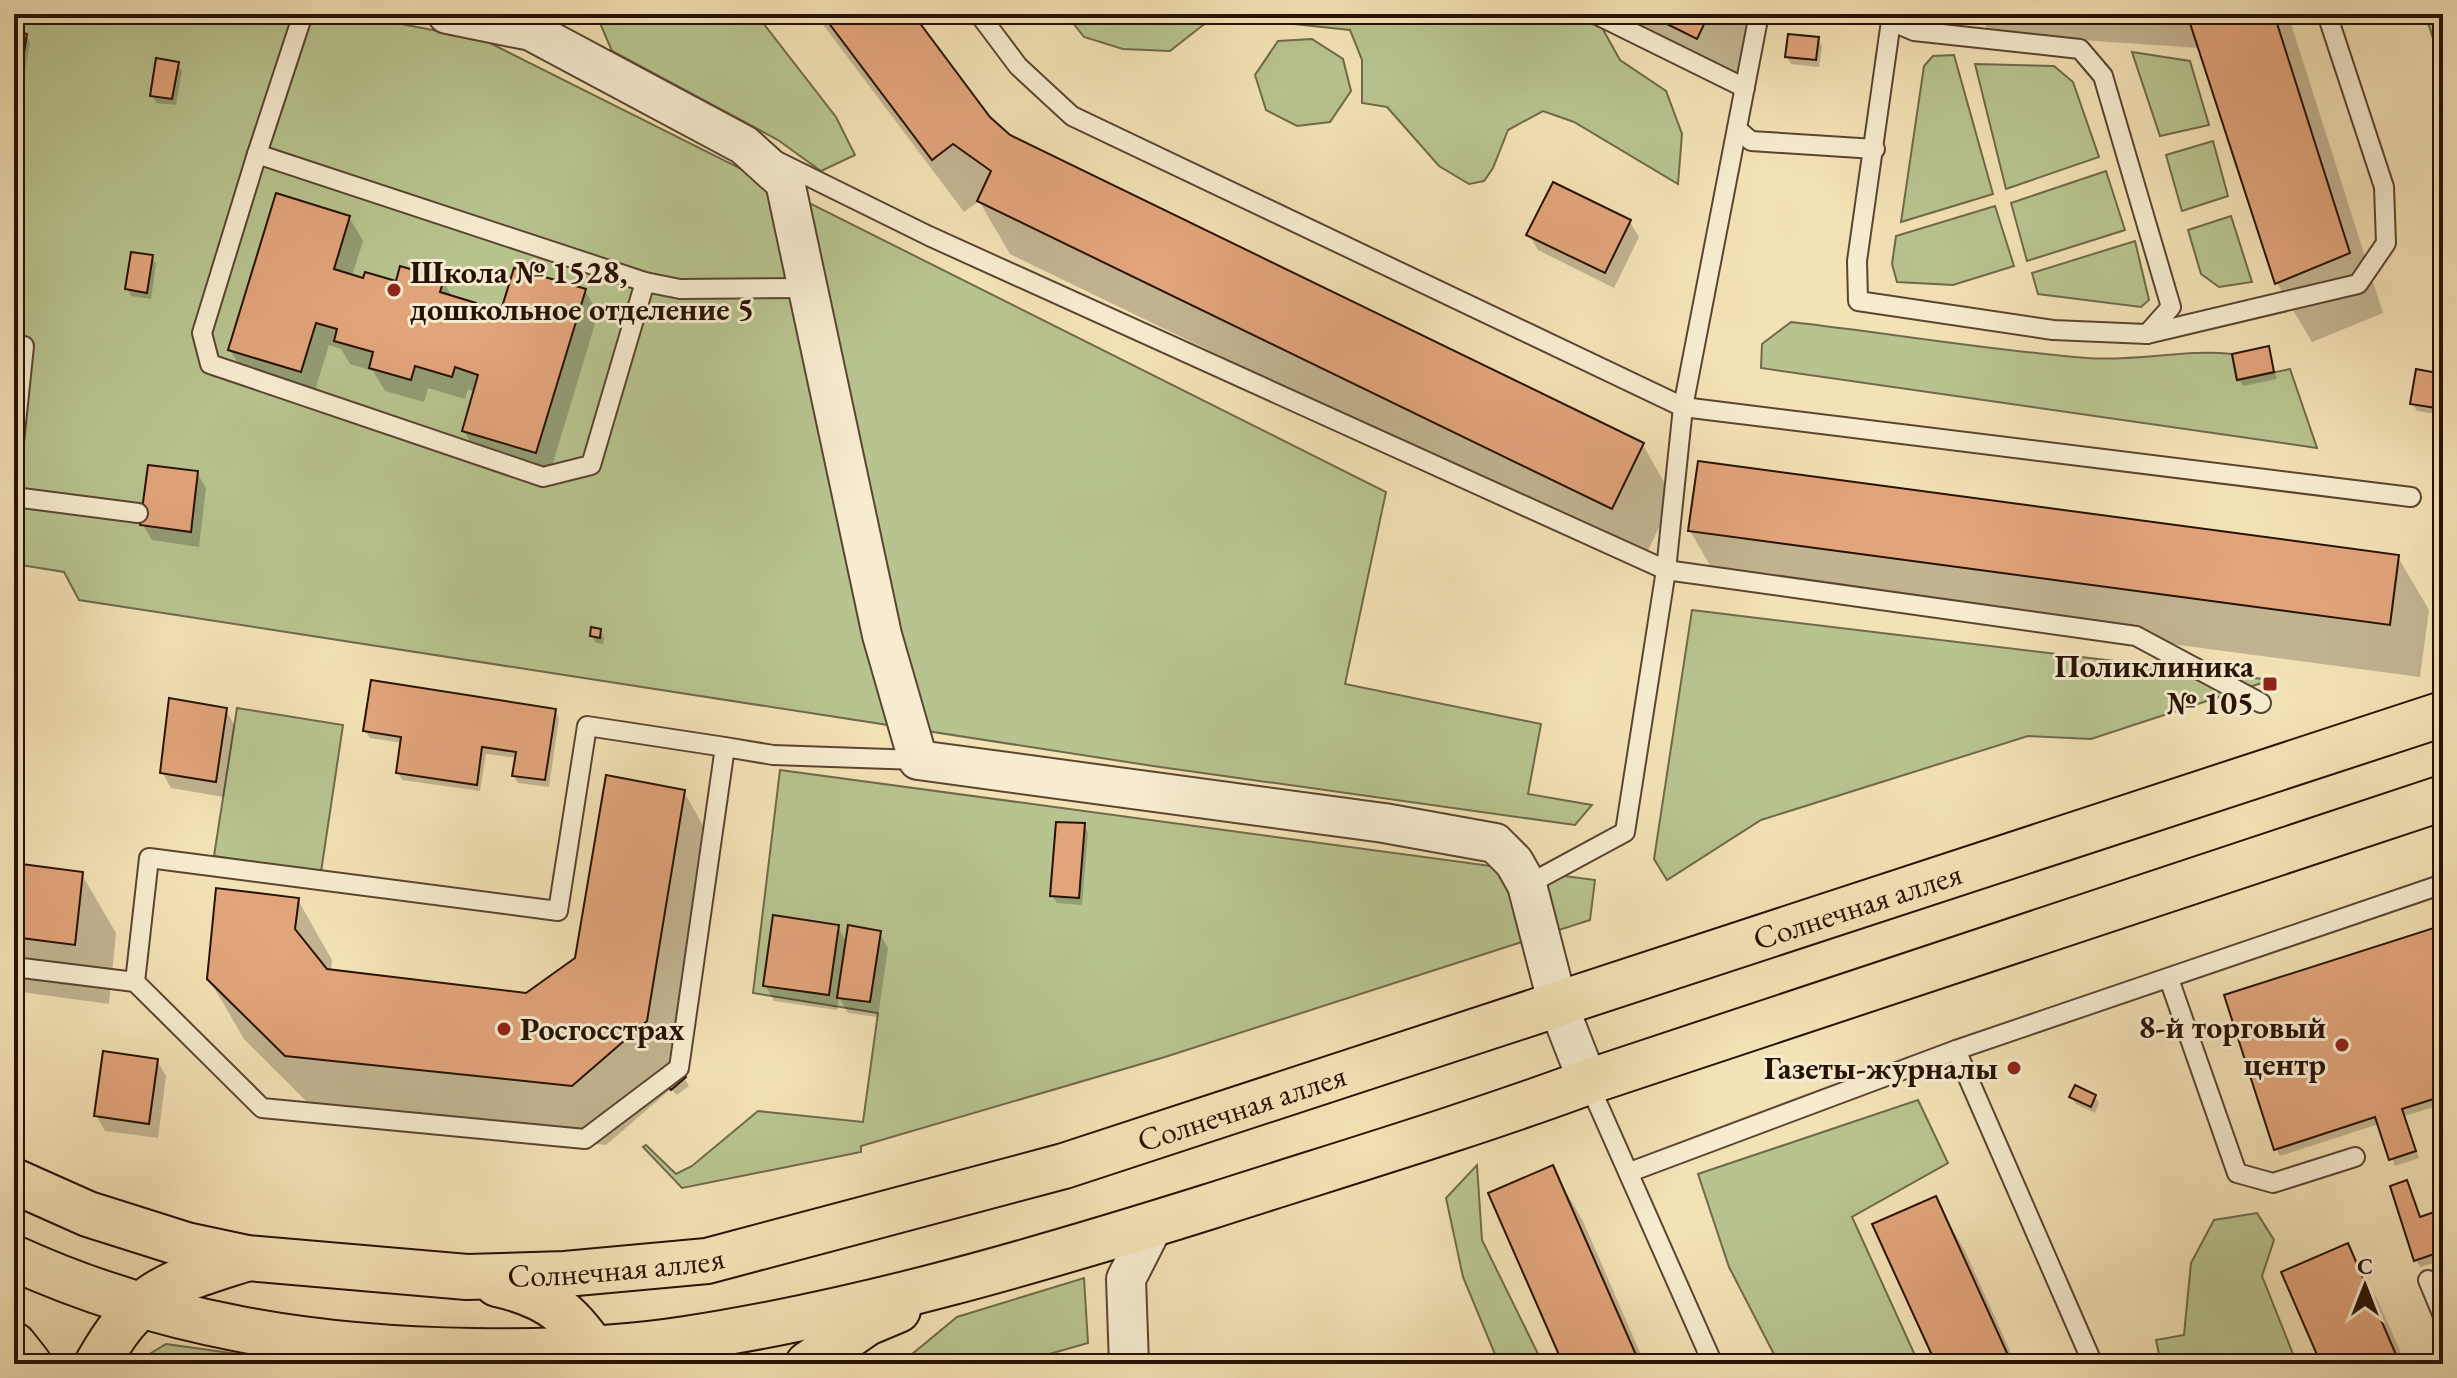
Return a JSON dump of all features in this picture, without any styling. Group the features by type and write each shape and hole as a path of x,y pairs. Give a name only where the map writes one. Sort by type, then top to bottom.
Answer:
{"main road":[{"name":"Солнечная аллея","path":"14,1181 88,1214 186,1245 247,1258 467,1277 707,1261 764,1249 1064,1166 2443,714"},
{"path":"14,1258 69,1283 138,1307 254,1334 341,1346 598,1356 685,1340 986,1274 1154,1224 1508,1112 1588,1082 2443,798"},
{"path":"97,1364 112,1337 138,1307 170,1283 247,1258"},
{"path":"808,1364 867,1323 986,1274"},
{"path":"467,1277 542,1297 562,1311 598,1356"},
{"path":"14,1345 29,1364"}],"street":[{"path":"447,14 532,22 744,145 785,182 879,621 918,760 1384,823 1495,843 1514,862 1527,885 1558,1005 1588,1082"},
{"path":"1129,1364 1126,1279 1154,1224"}],"lane":[{"path":"303,14 202,333 210,364 543,477 591,465 645,282"},
{"path":"979,14 1018,66 1072,116 1683,407 2411,497"},
{"path":"1595,14 1745,88"},
{"path":"1527,885 1625,832 1666,570 1683,407 1759,14"},
{"path":"2147,334 2171,307 2103,76 2080,49 1914,31 1892,17 1857,261 1858,301 2053,330 2147,334 2358,284 2386,243 2384,187 2327,14"},
{"path":"1737,129 1751,141 1875,149"},
{"path":"744,145 929,236 1666,570 2136,636 2261,703"},
{"path":"257,154 645,282 680,289 806,288"},
{"path":"14,345 24,346 14,442"},
{"path":"14,497 138,513"},
{"path":"135,982 149,858 558,911 587,726 773,755 918,760"},
{"path":"14,967 135,982 262,1108 585,1139 679,1068 725,747"},
{"path":"1630,1172 1956,1050 2443,884"},
{"path":"2169,979 2237,1173 2273,1183 2355,1157"},
{"path":"1956,1050 2093,1364"},
{"path":"1588,1082 1713,1364"},
{"path":"2428,1280 2443,1316"}],"green space":[{"path":"14,14 350,14 484,40 1386,492 1345,684 1541,724 1528,794 1592,805 1575,825 1153,766 79,600 64,572 14,564"},
{"path":"596,14 756,14 836,117 855,155 821,171 778,140 612,51"},
{"path":"1066,14 1210,14 1207,22 1170,51 1123,49 1084,37"},
{"path":"1239,14 1576,14 1601,26 1620,60 1666,91 1682,134 1678,184 1574,122 1543,111 1508,130 1493,168 1484,181 1469,184 1439,166 1387,107 1362,103 1362,60 1350,30 1238,18"},
{"path":"2425,14 2443,14 2443,68"},
{"path":"1312,39 1343,59 1351,91 1330,122 1297,126 1266,110 1255,75 1278,41"},
{"path":"2132,52 2190,61 2209,125 2160,136"},
{"path":"1954,55 1993,194 1901,222 1924,66 1933,56"},
{"path":"1975,64 2054,66 2073,82 2099,157 2006,189"},
{"path":"2213,141 2228,196 2182,211 2166,155"},
{"path":"2106,171 2125,230 2027,261 2011,203"},
{"path":"1995,206 2014,266 1953,285 1897,282 1892,264 1896,236"},
{"path":"2231,216 2252,282 2219,287 2201,274 2188,230"},
{"path":"2135,241 2149,300 2141,307 2038,294 2032,273"},
{"path":"1791,322 2087,358 2232,354 2237,380 2290,369 2317,448 1761,368 1762,344"},
{"path":"1692,610 2271,680 2091,739 2028,736 1761,820 1667,880 1654,859"},
{"path":"237,708 343,725 321,872 214,856"},
{"path":"780,770 1595,880 1590,920 1165,1057 861,1146 861,1152 682,1188 643,1147 646,1145 676,1174 692,1166 758,1111 863,1122 878,1013 753,993"},
{"path":"1918,1100 1948,1163 1852,1217 1919,1364 1779,1364 1729,1267 1698,1174"},
{"path":"1477,1165 1482,1240 1543,1364 1499,1364 1463,1277 1446,1198"},
{"path":"2257,1213 2274,1240 2262,1276 2297,1364 2161,1364 2156,1340 2184,1335 2191,1263 2214,1220"},
{"path":"1084,1278 1088,1343 1014,1364 900,1364 957,1317"},
{"path":"166,1344 310,1364 133,1364"}],"building":[{"path":"822,14 913,14 990,117 1010,135 1644,443 1612,509 977,201 991,171 953,144 932,160"},
{"path":"1647,14 1709,14 1697,39"},
{"path":"2187,14 2274,14 2350,253 2275,284"},
{"path":"14,31 27,34 21,71 14,70"},
{"path":"1788,34 1819,37 1816,60 1785,57"},
{"path":"156,58 179,62 172,99 150,96"},
{"path":"1553,182 1631,220 1605,273 1526,235"},
{"path":"276,193 350,216 334,269 363,278 365,272 396,281 400,266 444,279 440,292 476,303 473,313 498,320 514,268 586,289 536,453 462,431 478,375 455,367 452,377 415,366 411,380 369,368 373,352 334,341 337,329 316,323 301,372 228,350"},
{"path":"131,252 153,255 147,293 125,289"},
{"path":"2269,346 2274,372 2237,380 2232,354"},
{"path":"2416,369 2443,374 2443,409 2410,404"},
{"path":"1698,461 2399,555 2390,625 1688,531"},
{"path":"148,465 198,471 191,532 140,525"},
{"path":"591,627 601,629 600,638 590,636"},
{"path":"371,680 556,709 545,780 512,776 516,752 482,747 477,785 396,773 401,737 363,731"},
{"path":"169,698 227,708 216,782 160,773"},
{"path":"606,775 685,790 647,1021 572,1086 285,1056 207,979 216,888 299,898 295,929 327,969 526,993 575,958"},
{"path":"1056,822 1085,823 1079,898 1050,896"},
{"path":"14,863 83,872 75,945 14,937"},
{"path":"773,915 839,925 829,995 763,986"},
{"path":"848,925 881,931 870,1002 837,998"},
{"name":"8-й торговый центр","path":"2443,925 2443,1096 2402,1109 2416,1151 2389,1160 2375,1117 2274,1150 2224,995"},
{"path":"103,1051 158,1059 149,1124 94,1116"},
{"path":"679,1068 686,1077 671,1090 664,1081"},
{"path":"2075,1085 2096,1095 2091,1107 2069,1097"},
{"path":"1553,1165 1640,1364 1563,1364 1488,1193"},
{"path":"2407,1180 2420,1217 2443,1209 2443,1251 2414,1261 2390,1186"},
{"path":"1936,1196 2012,1364 1936,1364 1872,1224"},
{"path":"2348,1243 2400,1364 2321,1364 2281,1272"}],"place":[{"name":"Школа № 1528, дошкольное отделение 5","path":"394,290"},
{"name":"Поликлиника № 105","path":"2270,684"},
{"name":"Росгосстрах","path":"504,1029"},
{"name":"8-й торговый центр","path":"2342,1045"},
{"name":"Газеты-журналы","path":"2014,1068"}]}
